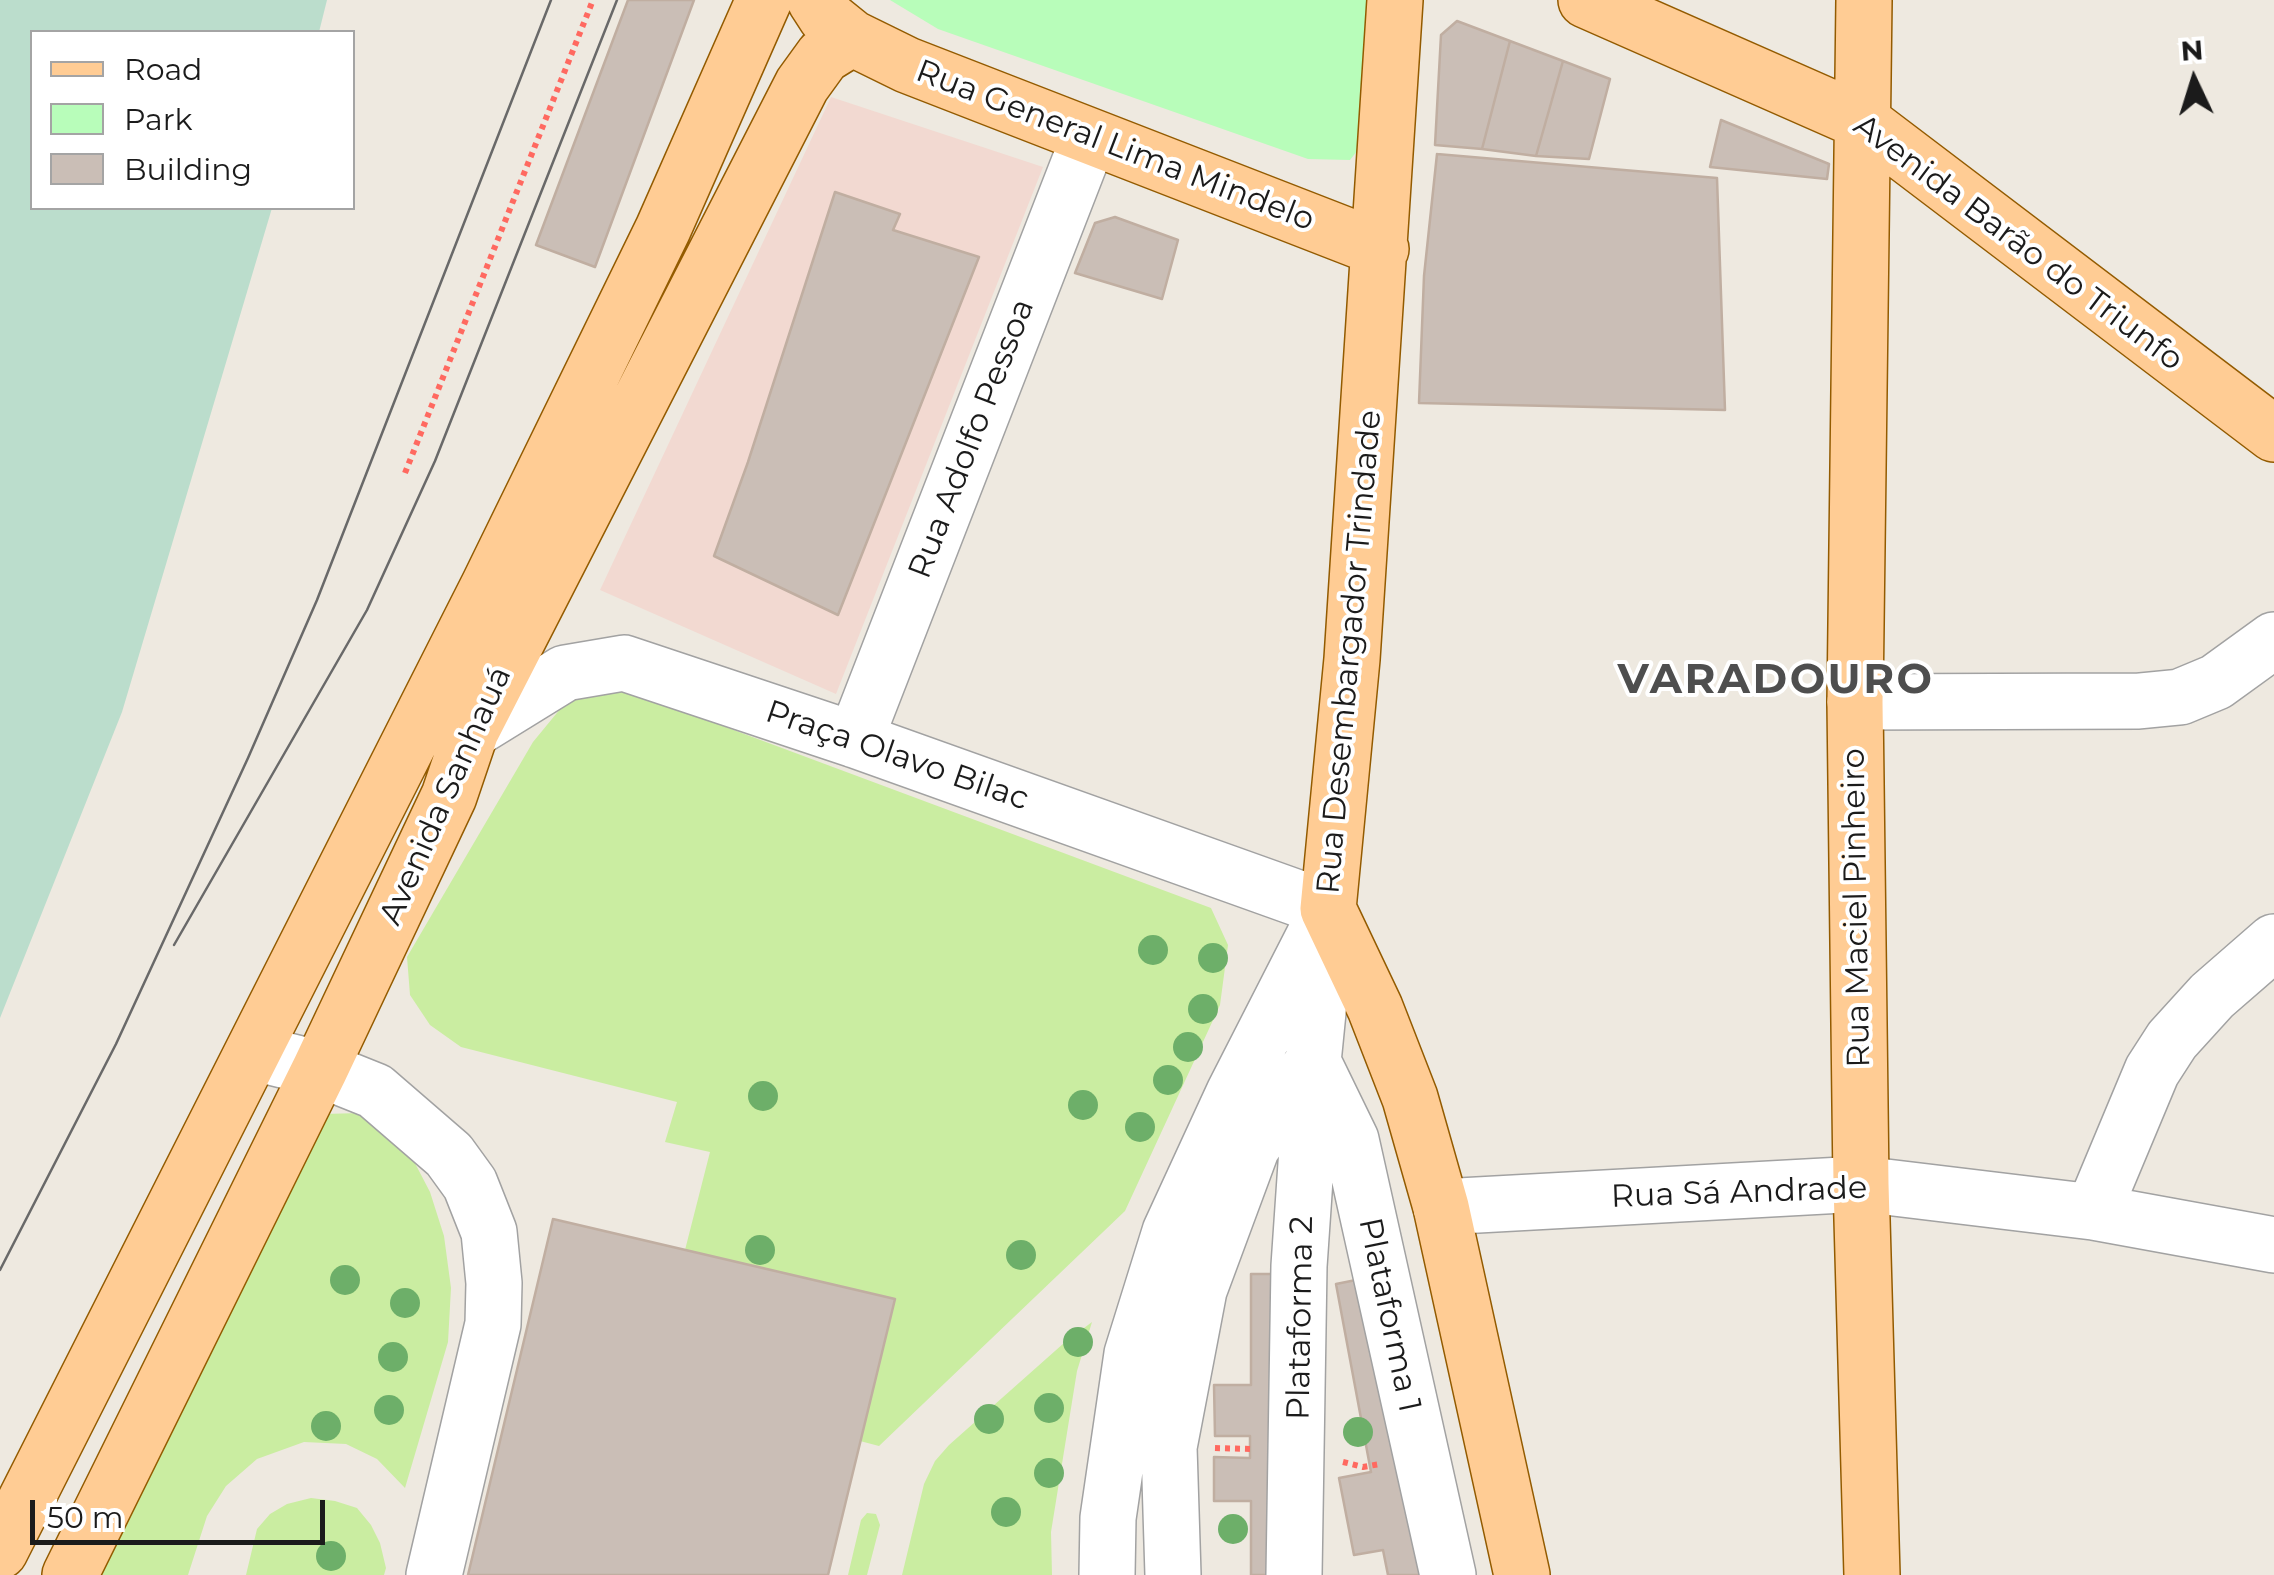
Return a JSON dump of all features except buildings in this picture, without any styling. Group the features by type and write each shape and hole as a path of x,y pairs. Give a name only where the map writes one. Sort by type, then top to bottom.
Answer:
{"main road":[{"name":"Avenida Sanhauá","path":"0,1552 489,586 654,246 764,0"},
{"name":"Rua General Lima Mindelo","path":"814,0 852,38 907,65 1381,249"},
{"name":"Rua Desembargador Trindade","path":"1395,0 1352,660 1328,909 1375,1008 1410,1098 1441,1207 1522,1575"},
{"name":"Avenida Barão do Triunfo","path":"1586,0 1863,122 2274,434"},
{"name":"Rua Maciel Pinheiro","path":"1864,0 1854,702 1872,1575"},
{"name":"Avenida Sanhauá","path":"70,1575 320,1069 449,796 472,731 802,85 823,56 852,38"}],"street":[{"name":"Rua Adolfo Pessoa","path":"856,740 1089,138"},
{"path":"1854,702 2139,701 2180,696 2216,682 2274,640"},
{"name":"Praça Olavo Bilac","path":"472,731 565,673 624,664 856,740 1328,909"},
{"path":"1108,1575 1108,1518 1132,1354 1170,1232 1234,1093 1328,909"},
{"name":"Plataforma 2","path":"1294,1575 1299,1266 1328,909"},
{"path":"2092,1212 2152,1071 2172,1040 2212,996 2274,942"},
{"path":"255,1053 320,1069 375,1091 449,1155 470,1184 489,1232 493,1324 434,1575"},
{"path":"1173,1575 1168,1447 1198,1290 1252,1147 1313,1062"},
{"name":"Plataforma 1","path":"1313,1062 1352,1140 1448,1575"},
{"name":"Rua Sá Andrade","path":"1441,1207 1861,1184 2092,1212 2274,1245"}],"path":[{"path":"405,473 593,0"}],"shaded area":[{"path":"831,97 1043,167 836,694 600,590"}],"green space":[{"path":"0,0 327,0 320,30 30,30 30,210 271,210 122,712 0,1018"},
{"path":"890,0 1382,0 1373,131 1350,160 1308,159 938,29"},
{"path":"605,682 1211,908 1228,945 1220,1005 1125,1211 879,1446 860,1441 685,1250 710,1152 665,1142 677,1102 461,1047 430,1025 410,995 407,957 533,742 570,697"},
{"path":"360,1113 406,1146 430,1192 444,1236 451,1288 448,1342 405,1488 377,1459 346,1444 304,1442 257,1459 226,1486 207,1516 188,1575 89,1575 324,1114"},
{"path":"1092,1322 1077,1371 1051,1532 1052,1575 902,1575 924,1484 935,1461"},
{"path":"311,1498 357,1508 380,1543 384,1575 246,1575 257,1529 270,1514 287,1504"},
{"path":"867,1513 876,1514 880,1525 867,1575 848,1575 861,1520"}],"tram line":[{"path":"0,1270 116,1044 317,600 551,0"},
{"path":"174,945 367,610 435,461 617,0"}],"district":[{"name":"VARADOURO","path":"1776,681"}]}
